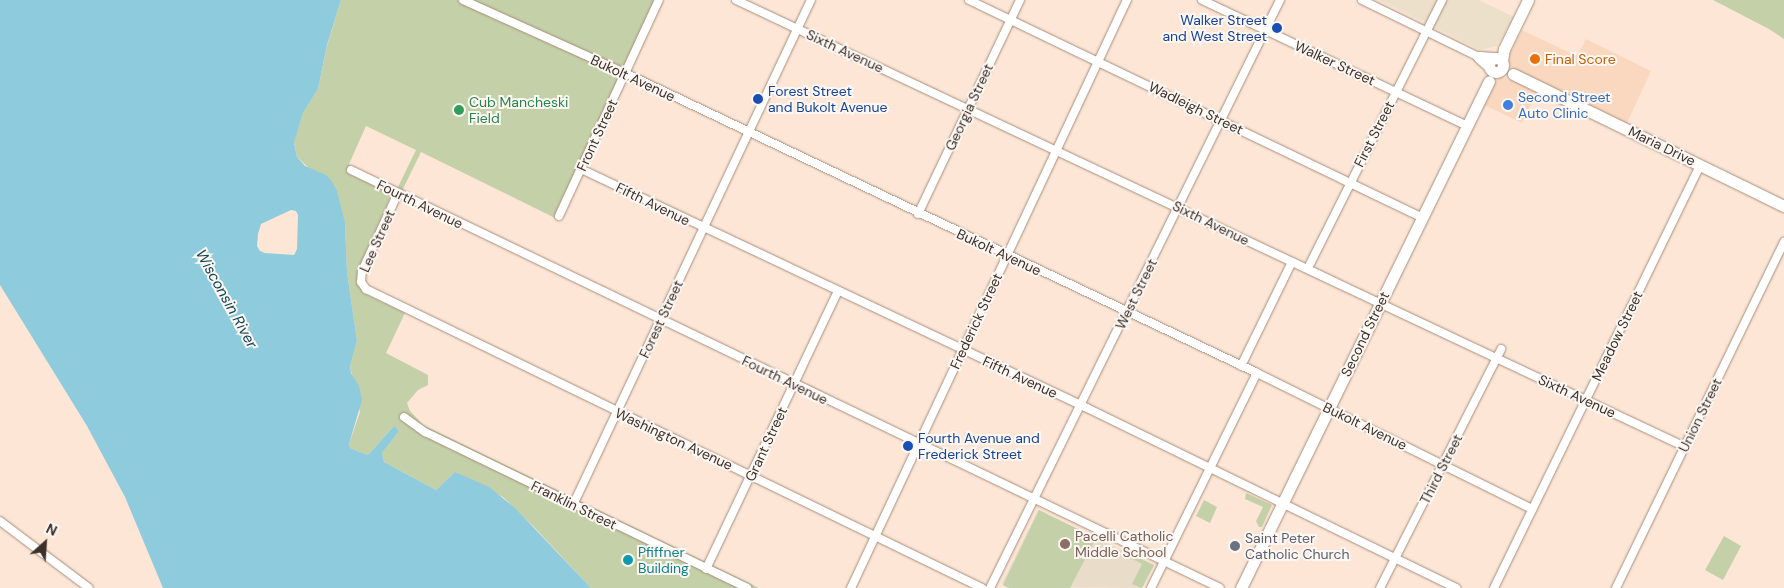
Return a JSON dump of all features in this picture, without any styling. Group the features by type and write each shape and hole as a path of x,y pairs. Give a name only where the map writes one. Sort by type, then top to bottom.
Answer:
{"street":[{"name":"Bukolt Avenue","path":"463,0 625,73 748,134 1257,373 1532,509"},
{"name":"Front Street","path":"559,216 659,0"},
{"name":"Sixth Avenue","path":"736,0 1179,207 1685,447"},
{"path":"798,29 811,0"},
{"name":"Wadleigh Street","path":"969,0 1423,218"},
{"name":"Georgia Street","path":"918,214 1020,0"},
{"name":"Frederick Street","path":"850,588 1127,0"},
{"name":"Walker Street","path":"1202,0 1467,126"},
{"name":"West Street","path":"990,588 1128,312 1280,0"},
{"path":"1362,0 1479,57"},
{"name":"First Street","path":"1308,268 1349,182 1442,0"},
{"path":"1496,64 1528,0"},
{"name":"Forest Street","path":"573,504 798,29"},
{"name":"Maria Drive","path":"1479,57 1784,206"},
{"name":"Second Street","path":"1241,588 1380,302 1423,218 1496,64"},
{"name":"Meadow Street","path":"1494,588 1700,165"},
{"name":"Fifth Avenue","path":"581,169 1081,405 1456,588"},
{"name":"Fourth Avenue","path":"351,170 1220,588"},
{"name":"Lee Street","path":"366,289 361,282 362,271 398,193"},
{"name":"Union Street","path":"1616,588 1784,242"},
{"path":"1241,366 1292,262"},
{"name":"Washington Avenue","path":"366,289 982,588"},
{"name":"Grant Street","path":"706,569 838,291"},
{"name":"Third Street","path":"1380,588 1501,349"},
{"path":"1151,588 1257,373"},
{"name":"Franklin Street","path":"404,417 418,428 747,588"},
{"path":"0,521 89,588"}],"shaded area":[{"path":"1379,0 1479,0 1514,17 1497,46 1480,50"},
{"path":"1522,30 1577,56 1586,39 1651,71 1627,123 1510,67 1507,60"},
{"path":"1501,76 1537,92 1522,123 1484,105 1496,81"},
{"name":"Pacelli Catholic Middle School","path":"1038,510 1154,565 1142,588 1005,587 1002,583"}],"green space":[{"path":"341,0 656,0 557,210 559,220 421,152 402,191 397,189 416,150 366,126 349,164 351,166 349,174 388,192 391,196 359,268 357,282 363,293 405,313 386,353 428,375 428,385 418,390 407,403 410,411 423,425 759,588 591,588 503,497 455,472 436,490 384,462 382,453 399,431 393,427 368,455 350,448 349,444 360,412 350,366 357,341 347,272 345,223 312,171 297,157 294,142 303,113 318,89 327,46"},
{"path":"1713,0 1784,0 1784,39 1769,29"},
{"path":"1246,493 1272,505 1262,527 1259,527 1256,521 1263,507 1245,499"},
{"path":"1204,500 1217,507 1210,523 1196,516"},
{"name":"Pacelli Catholic Middle School","path":"1039,510 1096,538 1070,588 1009,588 1003,585"},
{"path":"1724,536 1741,546 1723,580 1705,570"},
{"path":"1122,550 1154,565 1142,588 1132,584 1142,564 1121,553"}],"water":[{"name":"Wisconsin River","path":"0,0 341,0 327,45 318,89 303,113 294,143 297,157 305,166 326,175 331,180 337,191 345,223 347,272 357,341 350,366 351,373 359,386 362,400 349,444 350,448 368,455 394,426 399,431 382,453 384,462 436,490 455,472 489,487 515,508 591,588 163,588 125,497 87,426 0,285","holes":["291,210 296,211 298,215 297,249 294,255 260,251 257,246 261,224"]}],"place":[{"name":"Walker Street and West Street","path":"1277,28"},
{"name":"Final Score","path":"1535,59"},
{"name":"Forest Street and Bukolt Avenue","path":"758,99"},
{"name":"Second Street Auto Clinic","path":"1508,105"},
{"name":"Cub Mancheski Field","path":"459,110"},
{"name":"Fourth Avenue and Frederick Street","path":"908,446"},
{"name":"Pacelli Catholic Middle School","path":"1065,544"},
{"name":"Saint Peter Catholic Church","path":"1235,546"},
{"name":"Pfiffner Building","path":"628,560"}]}
